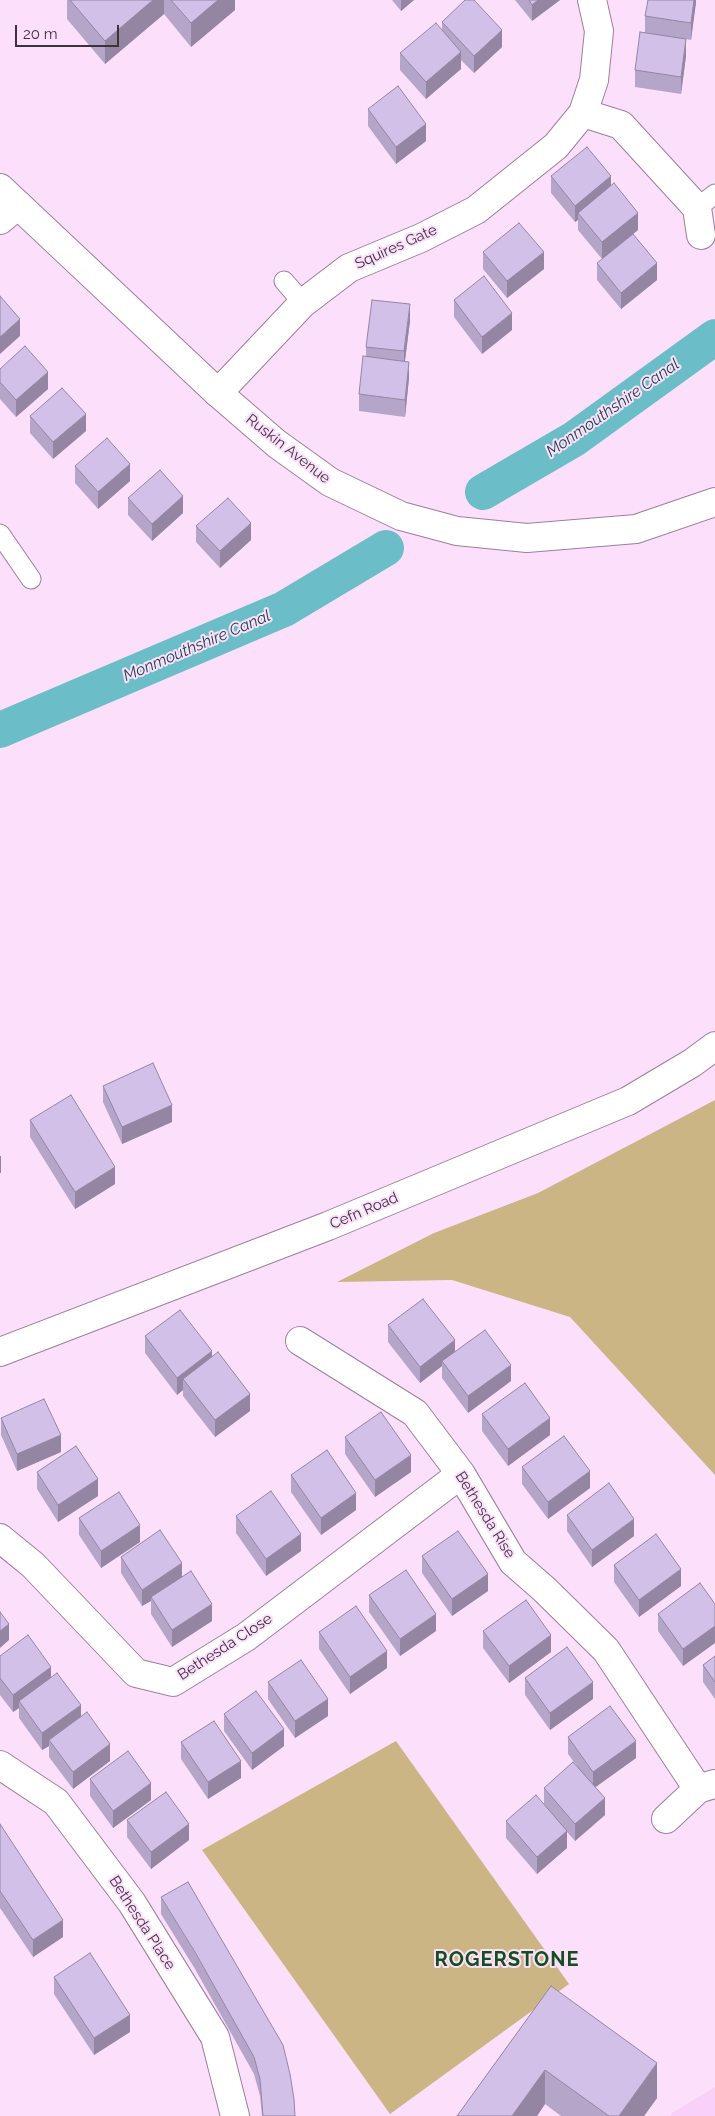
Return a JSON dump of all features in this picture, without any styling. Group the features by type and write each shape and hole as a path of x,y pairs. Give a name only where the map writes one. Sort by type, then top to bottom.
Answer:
{"street":[{"name":"Squires Gate","path":"218,393 303,303 348,268 421,238 476,210 556,146 583,113 594,80 599,31 592,0"},
{"path":"583,113 621,125 706,201 702,235"},
{"name":"Ruskin Avenue","path":"6,204 277,444 330,482 401,516 457,531 527,538 636,529 715,502"},
{"name":"Cefn Road","path":"0,1352 328,1226 628,1101 692,1063 715,1046"},
{"name":"Bethesda Rise","path":"300,1341 415,1413 461,1474 513,1562 544,1589 606,1650 706,1786 666,1819"},
{"name":"Bethesda Close","path":"0,1538 34,1565 136,1674 172,1682 246,1636 461,1474"},
{"name":"Bethesda Place","path":"0,1765 56,1802 132,1903 215,2037 235,2116"}],"lane":[{"path":"284,281 303,303"},
{"path":"0,534 31,580"}],"shaded area":[{"path":"715,1100 715,1475 570,1317 452,1280 337,1282 434,1233 538,1193"},
{"path":"396,1741 569,1984 390,2114 202,1850"},
{"path":"715,2087 715,2116 670,2116 672,2113"}],"building":[{"path":"70,0 153,0 105,41"},
{"path":"171,0 218,0 191,23"},
{"path":"465,0 474,0 502,30 474,56 442,22"},
{"path":"529,0 538,0 532,5"},
{"path":"648,0 694,0 691,23 645,16"},
{"path":"436,23 461,52 426,82 400,53"},
{"path":"640,32 686,39 681,77 635,70"},
{"path":"398,86 426,124 396,147 368,109"},
{"path":"587,147 611,176 575,206 551,176"},
{"path":"614,183 638,213 602,242 578,213"},
{"path":"519,223 544,252 507,281 483,252"},
{"path":"633,234 657,263 621,293 597,263"},
{"path":"484,276 512,313 482,337 454,300"},
{"path":"0,296 20,319 0,337"},
{"path":"372,300 410,304 404,351 366,347"},
{"path":"25,346 48,372 16,400 0,382 0,369"},
{"path":"363,356 409,362 405,400 359,394"},
{"path":"62,388 86,414 53,442 30,416"},
{"path":"107,438 130,464 98,492 75,466"},
{"path":"160,470 183,496 152,524 128,498"},
{"path":"228,498 251,523 220,551 196,526"},
{"path":"153,1063 172,1105 122,1127 103,1086"},
{"path":"71,1095 115,1167 75,1192 30,1120"},
{"path":"423,1299 455,1340 420,1367 388,1325"},
{"path":"180,1310 212,1351 177,1378 145,1336"},
{"path":"485,1330 511,1365 468,1396 442,1361"},
{"path":"218,1352 250,1394 215,1420 183,1379"},
{"path":"525,1383 550,1418 508,1449 482,1414"},
{"path":"44,1399 61,1435 17,1454 1,1418"},
{"path":"381,1412 411,1455 375,1480 345,1437"},
{"path":"564,1436 590,1471 548,1502 522,1467"},
{"path":"76,1446 98,1479 58,1505 37,1472"},
{"path":"327,1450 356,1493 321,1518 291,1475"},
{"path":"609,1483 634,1519 592,1550 567,1515"},
{"path":"271,1491 301,1534 266,1559 236,1516"},
{"path":"119,1492 140,1525 101,1551 79,1518"},
{"path":"160,1530 182,1563 142,1590 121,1557"},
{"path":"458,1531 488,1574 452,1599 422,1556"},
{"path":"656,1534 681,1569 639,1600 614,1565"},
{"path":"406,1570 436,1614 400,1639 369,1595"},
{"path":"191,1571 212,1604 172,1630 151,1597"},
{"path":"700,1583 715,1604 715,1626 683,1649 658,1614"},
{"path":"526,1600 551,1635 509,1666 483,1631"},
{"path":"356,1606 387,1651 350,1677 319,1632"},
{"path":"0,1612 9,1624 0,1631"},
{"path":"28,1635 51,1667 13,1695 0,1678 0,1656"},
{"path":"567,1647 593,1682 550,1713 525,1678"},
{"path":"715,1656 715,1682 703,1665"},
{"path":"301,1660 328,1699 295,1721 268,1682"},
{"path":"57,1673 81,1705 42,1733 19,1701"},
{"path":"256,1691 284,1729 252,1753 224,1714"},
{"path":"610,1706 636,1741 593,1772 568,1737"},
{"path":"87,1712 110,1744 73,1772 49,1740"},
{"path":"214,1721 241,1761 208,1782 181,1742"},
{"path":"128,1751 151,1783 113,1811 90,1779"},
{"path":"573,1762 605,1798 575,1824 544,1788"},
{"path":"166,1792 189,1824 151,1852 127,1820"},
{"path":"536,1795 567,1831 537,1857 506,1821"},
{"path":"0,1824 63,1920 33,1940 0,1891"},
{"path":"188,1882 283,2045 290,2074 295,2116 263,2116 260,2079 254,2057 195,1952 161,1897"},
{"path":"90,1953 130,2015 94,2038 54,1977"},
{"path":"551,1986 657,2063 619,2116 609,2116 545,2070 512,2116 457,2116"}],"waterway":[{"name":"Monmouthshire Canal","path":"483,492 574,439 715,337"},
{"name":"Monmouthshire Canal","path":"0,730 284,609 386,548"}],"district":[{"name":"ROGERSTONE","path":"507,1960"}]}
